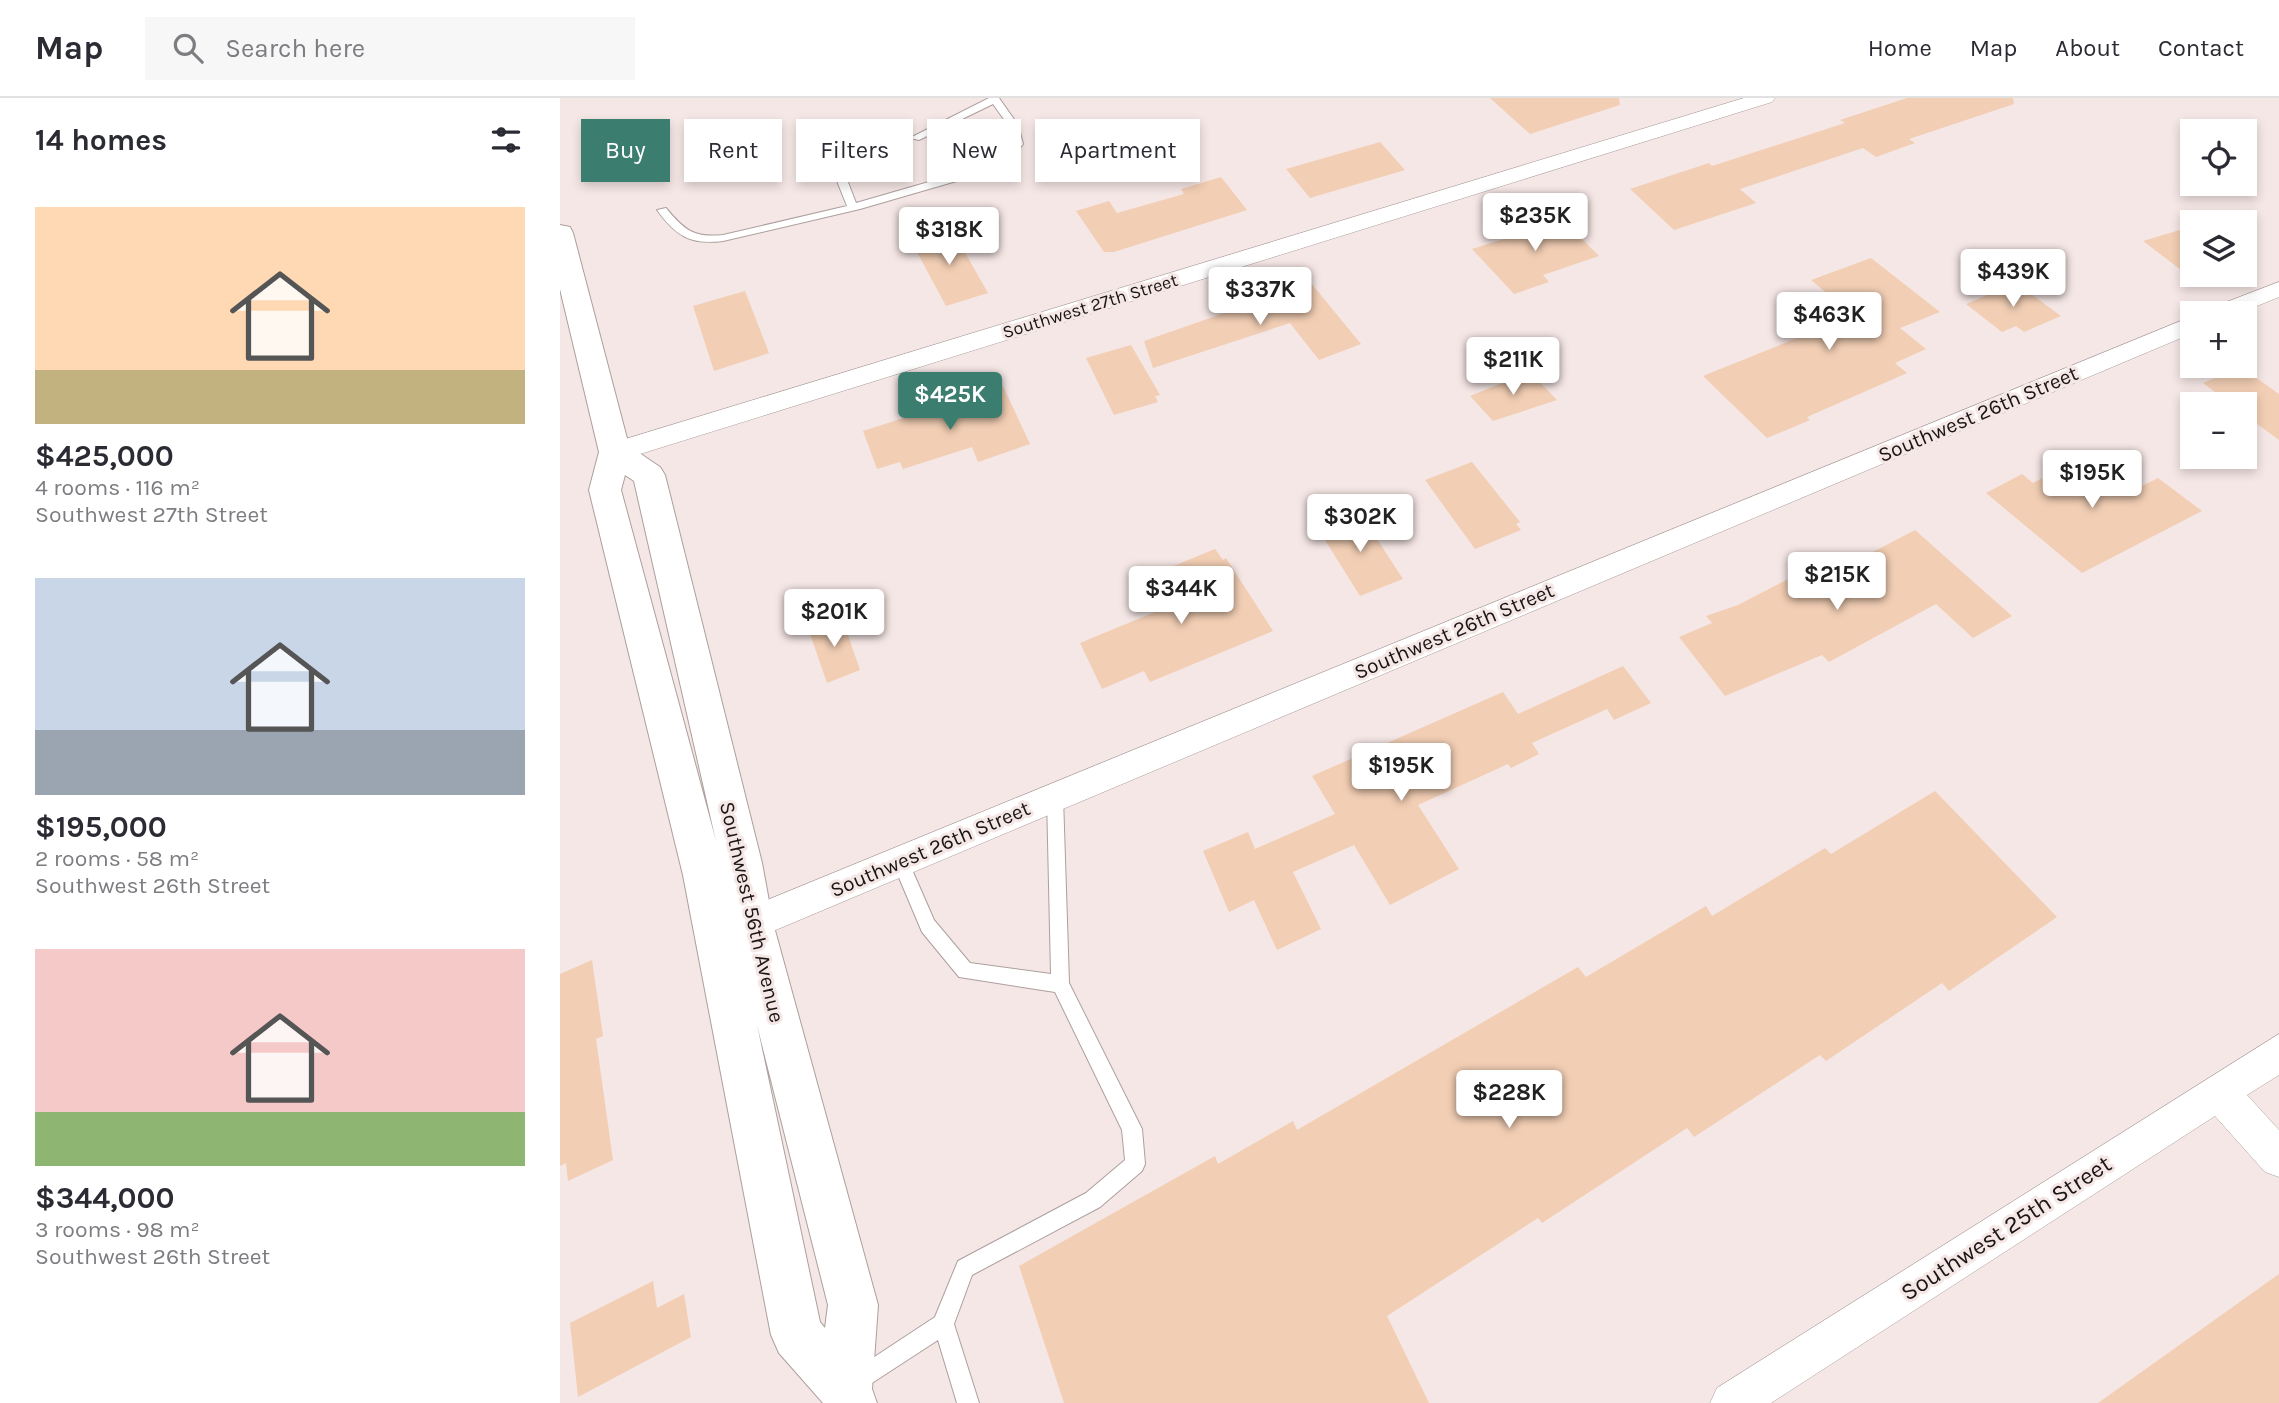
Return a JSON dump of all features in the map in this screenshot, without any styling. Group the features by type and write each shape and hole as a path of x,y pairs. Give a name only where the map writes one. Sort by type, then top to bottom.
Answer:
{"street":[{"name":"Southwest 27th Street","path":"615,452 1765,98"},
{"name":"Southwest 56th Avenue","path":"560,233 615,452 605,490 704,876 734,931 853,1305 839,1398"},
{"path":"2250,301 2279,289"},
{"name":"Southwest 26th Street","path":"734,931 2180,329"},
{"name":"Southwest 56th Avenue","path":"734,931 797,1335 839,1398"},
{"name":"Southwest 25th Street","path":"1738,1401 2279,1053"},
{"path":"2218,1093 2279,1158"}],"lane":[{"path":"662,210 674,226 703,240 744,235 967,175 1005,161 1017,144 1013,125 994,99 915,138"},
{"path":"842,182 852,206"},
{"path":"839,1398 943,1324 965,1268 1093,1199 1135,1164 1132,1129 1060,984 1055,797"},
{"path":"900,861 928,926 965,971 1060,984"},
{"path":"943,1324 968,1403"}],"building":[{"path":"1490,98 1619,98 1620,105 1530,134"},
{"path":"1907,98 2013,98 2014,104 1909,139 1915,143 1876,157 1863,148 1740,189 1756,203 1674,230 1630,189 1845,123 1840,120"},
{"path":"1380,142 1405,170 1310,198 1286,169"},
{"path":"1221,177 1247,210 1114,252 1104,252 1076,211 1109,201 1117,213 1184,194 1181,189"},
{"path":"1555,212 1599,256 1543,275 1549,282 1514,294 1472,249 1529,231 1521,223"},
{"path":"951,228 988,293 946,306 911,241"},
{"path":"2180,230 2180,269 2143,241"},
{"path":"1871,258 1940,312 1900,328 1926,349 1895,363 1907,373 1807,417 1810,420 1767,438 1703,376 1802,336 1795,330 1847,310 1811,280"},
{"path":"1311,283 1361,344 1319,360 1290,323 1153,368 1144,341"},
{"path":"2016,283 2061,316 2024,332 2016,326 2002,332 1966,304"},
{"path":"745,291 769,353 714,371 693,306"},
{"path":"1131,345 1160,395 1155,396 1158,402 1114,415 1086,358"},
{"path":"1530,372 1557,400 1493,421 1470,396"},
{"path":"2215,378 2256,378 2279,394 2279,440 2257,424 2257,392 2215,392 2203,383"},
{"path":"1003,386 1030,444 978,462 972,447 903,469 900,462 877,469 863,431"},
{"path":"2092,452 2138,488 2158,478 2202,511 2082,573 1986,493 2022,474 2033,483"},
{"path":"1472,462 1520,522 1516,524 1521,530 1475,549 1425,480"},
{"path":"1360,513 1403,579 1360,596 1318,529"},
{"path":"1915,530 2012,616 1973,638 1936,604 1829,662 1822,655 1725,696 1679,637 1712,623 1706,616 1738,605 1838,553 1850,564"},
{"path":"1215,549 1223,560 1226,558 1273,631 1150,682 1144,671 1102,689 1080,643 1189,598 1171,567"},
{"path":"841,615 860,670 827,683 808,628"},
{"path":"1623,666 1651,703 1614,720 1607,709 1532,743 1539,754 1511,768 1508,764 1418,805 1459,869 1390,905 1354,845 1293,872 1321,929 1277,950 1254,900 1229,912 1203,851 1248,832 1255,849 1335,814 1312,776 1503,692 1518,714"},
{"path":"1935,791 2057,917 1949,991 1942,983 1826,1061 1820,1055 1694,1137 1687,1128 1542,1223 1538,1218 1387,1316 1429,1403 1064,1403 1019,1266 1215,1156 1218,1164 1293,1121 1297,1130 1578,967 1586,977 1706,906 1712,916 1825,848 1831,854"},
{"path":"592,960 603,1036 596,1039 613,1160 568,1181 566,1163 560,1166 560,974"},
{"path":"2279,1274 2279,1403 2098,1403"},
{"path":"653,1281 657,1308 684,1294 691,1337 578,1397 570,1323"}]}
